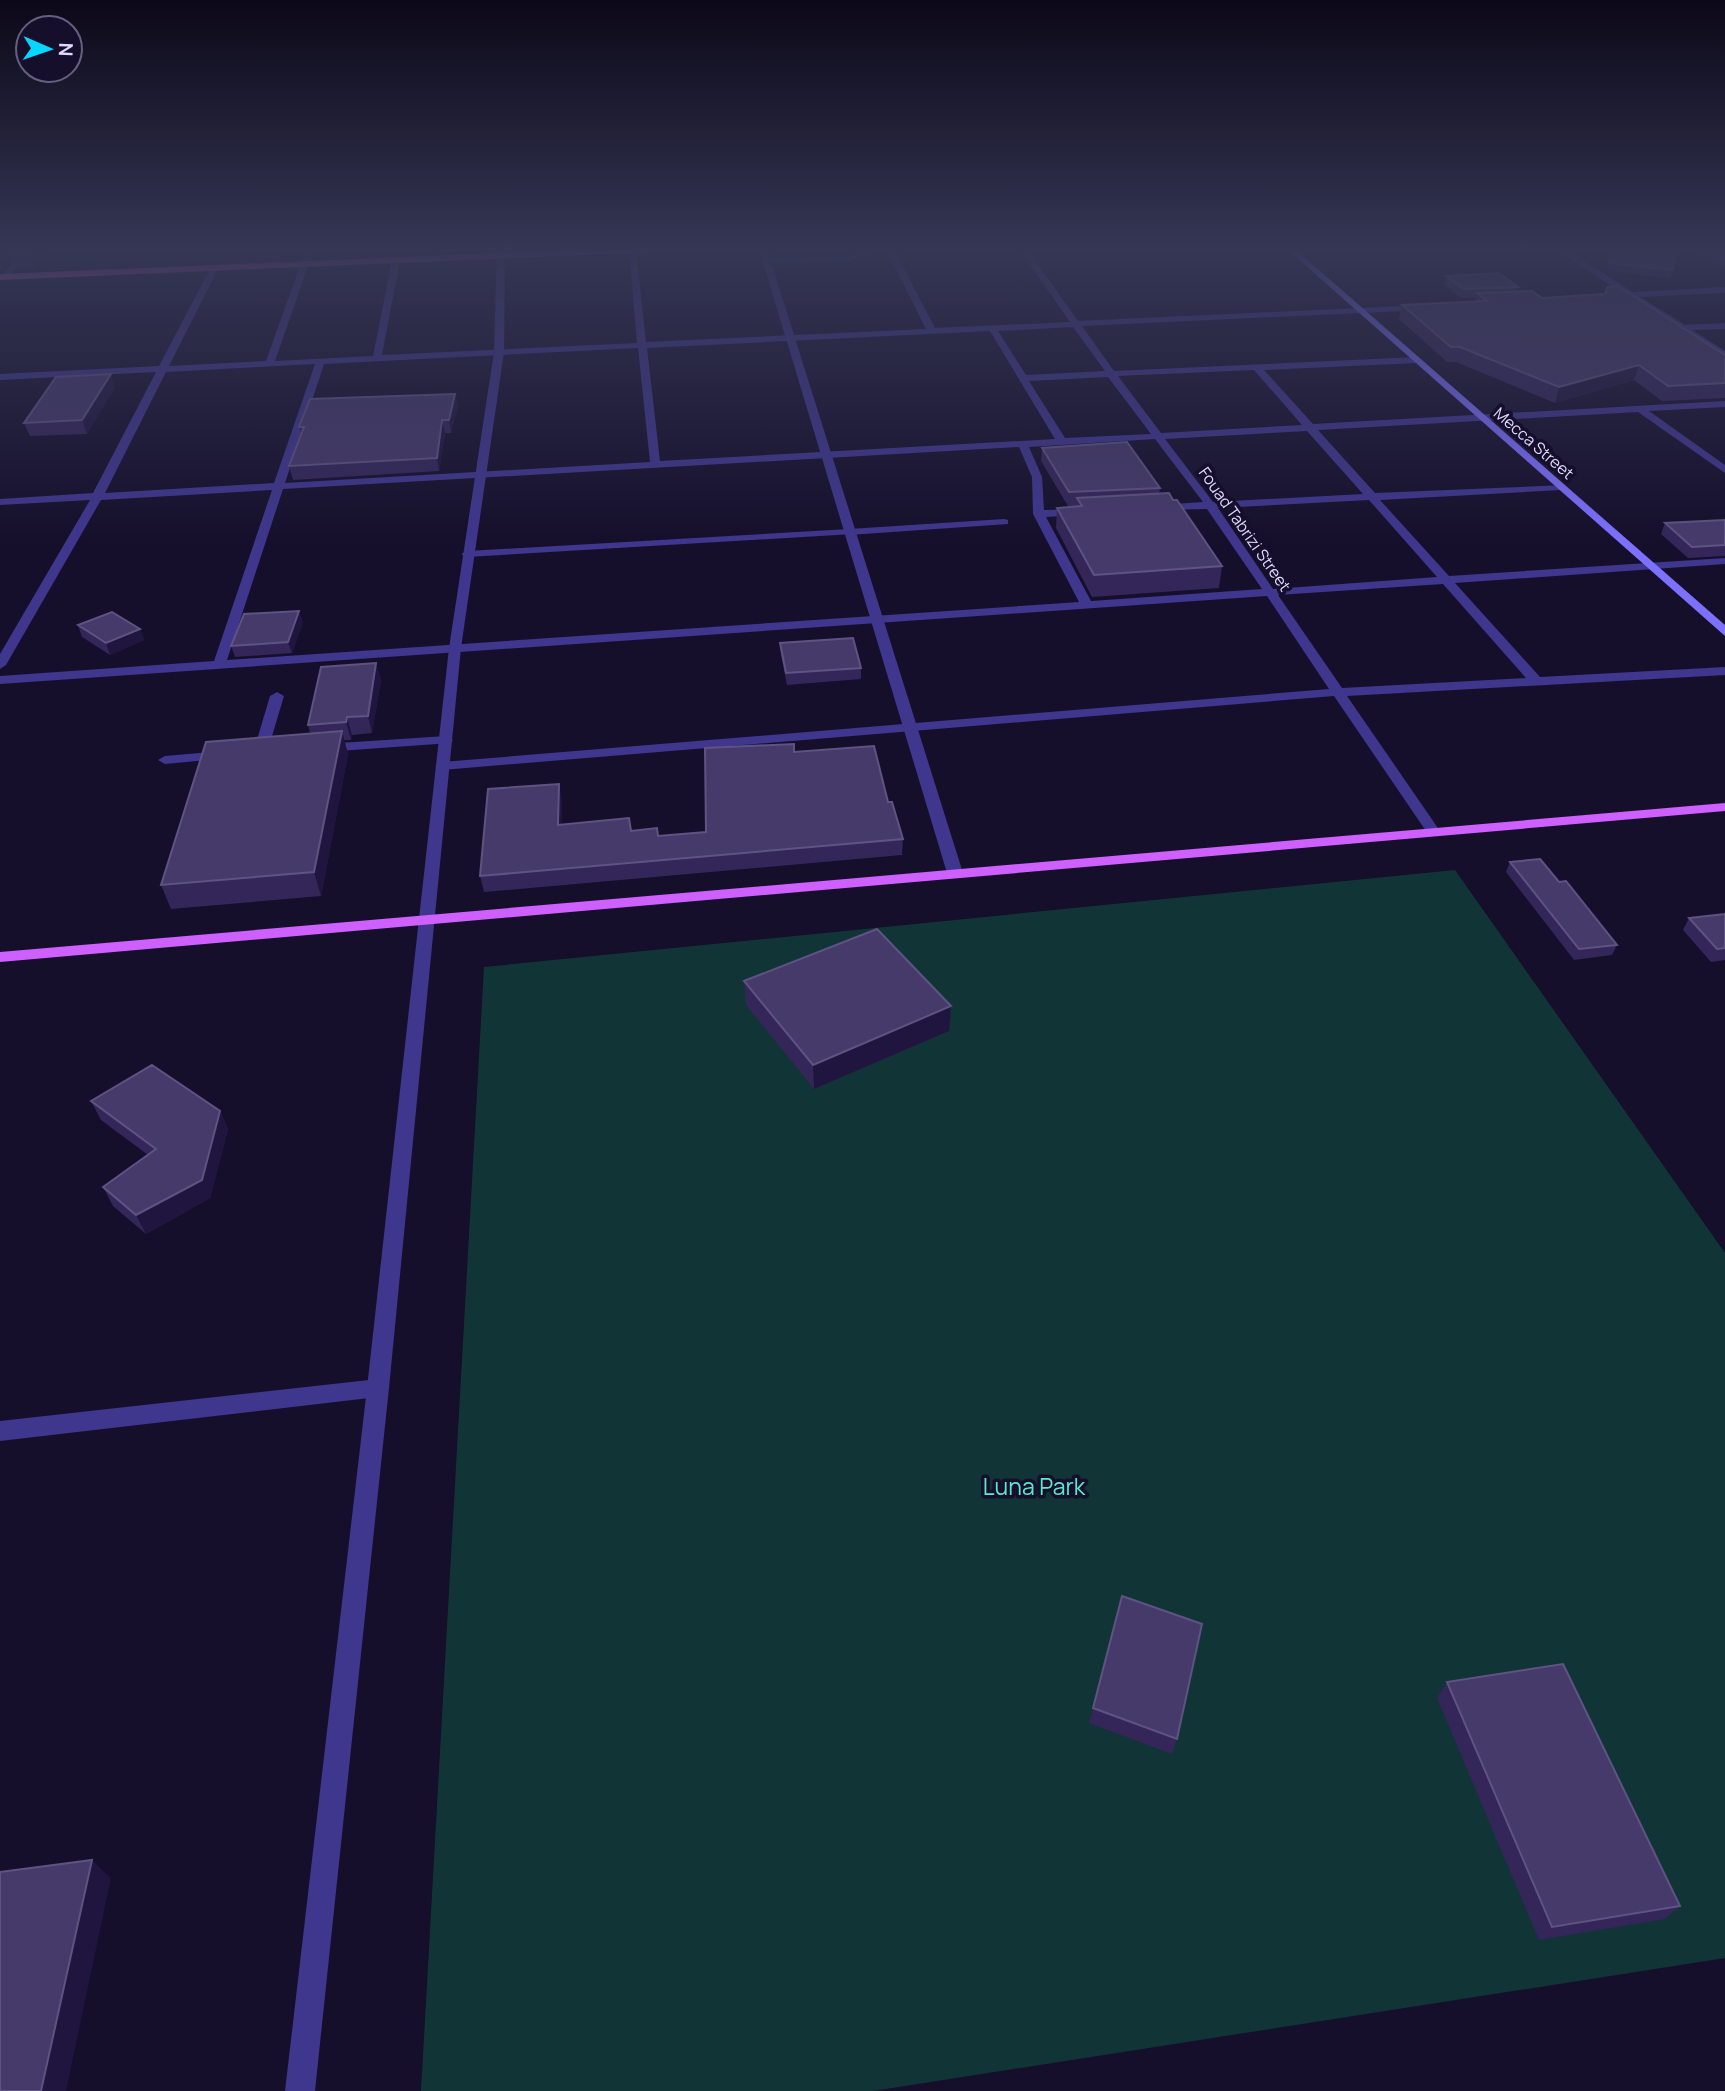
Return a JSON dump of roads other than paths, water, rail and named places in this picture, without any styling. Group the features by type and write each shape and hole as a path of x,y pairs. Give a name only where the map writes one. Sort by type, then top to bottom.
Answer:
{"main road":[{"name":"Mecca Street","path":"1402,347 1725,632"},
{"path":"0,957 1725,807"}],"street":[{"path":"0,665 97,497 172,347"},
{"path":"270,363 276,347"},
{"path":"376,358 378,347"},
{"path":"300,2091 378,1388 455,648 499,347"},
{"path":"0,377 611,347"},
{"path":"644,347 654,464"},
{"path":"794,347 874,620 955,873"},
{"path":"1004,347 1062,442"},
{"name":"Fouad Tabrizi Street","path":"1092,347 1211,506 1433,831"},
{"path":"219,665 321,360"},
{"path":"1023,377 1417,360"},
{"path":"1258,368 1371,496 1449,579 1535,680"},
{"path":"0,502 1725,404"},
{"path":"1640,409 1725,470"},
{"path":"1023,445 1037,477 1039,514 1087,605"},
{"path":"1145,509 1561,487"},
{"path":"1039,514 1092,511"},
{"path":"467,554 1004,522"},
{"path":"0,680 1725,561"},
{"path":"442,766 1339,692 1725,671"},
{"path":"165,760 253,753 276,696"},
{"path":"313,749 446,740"},
{"path":"0,1430 378,1388"}],"park label":[{"name":"Luna Park","path":"1034,1487"}]}
